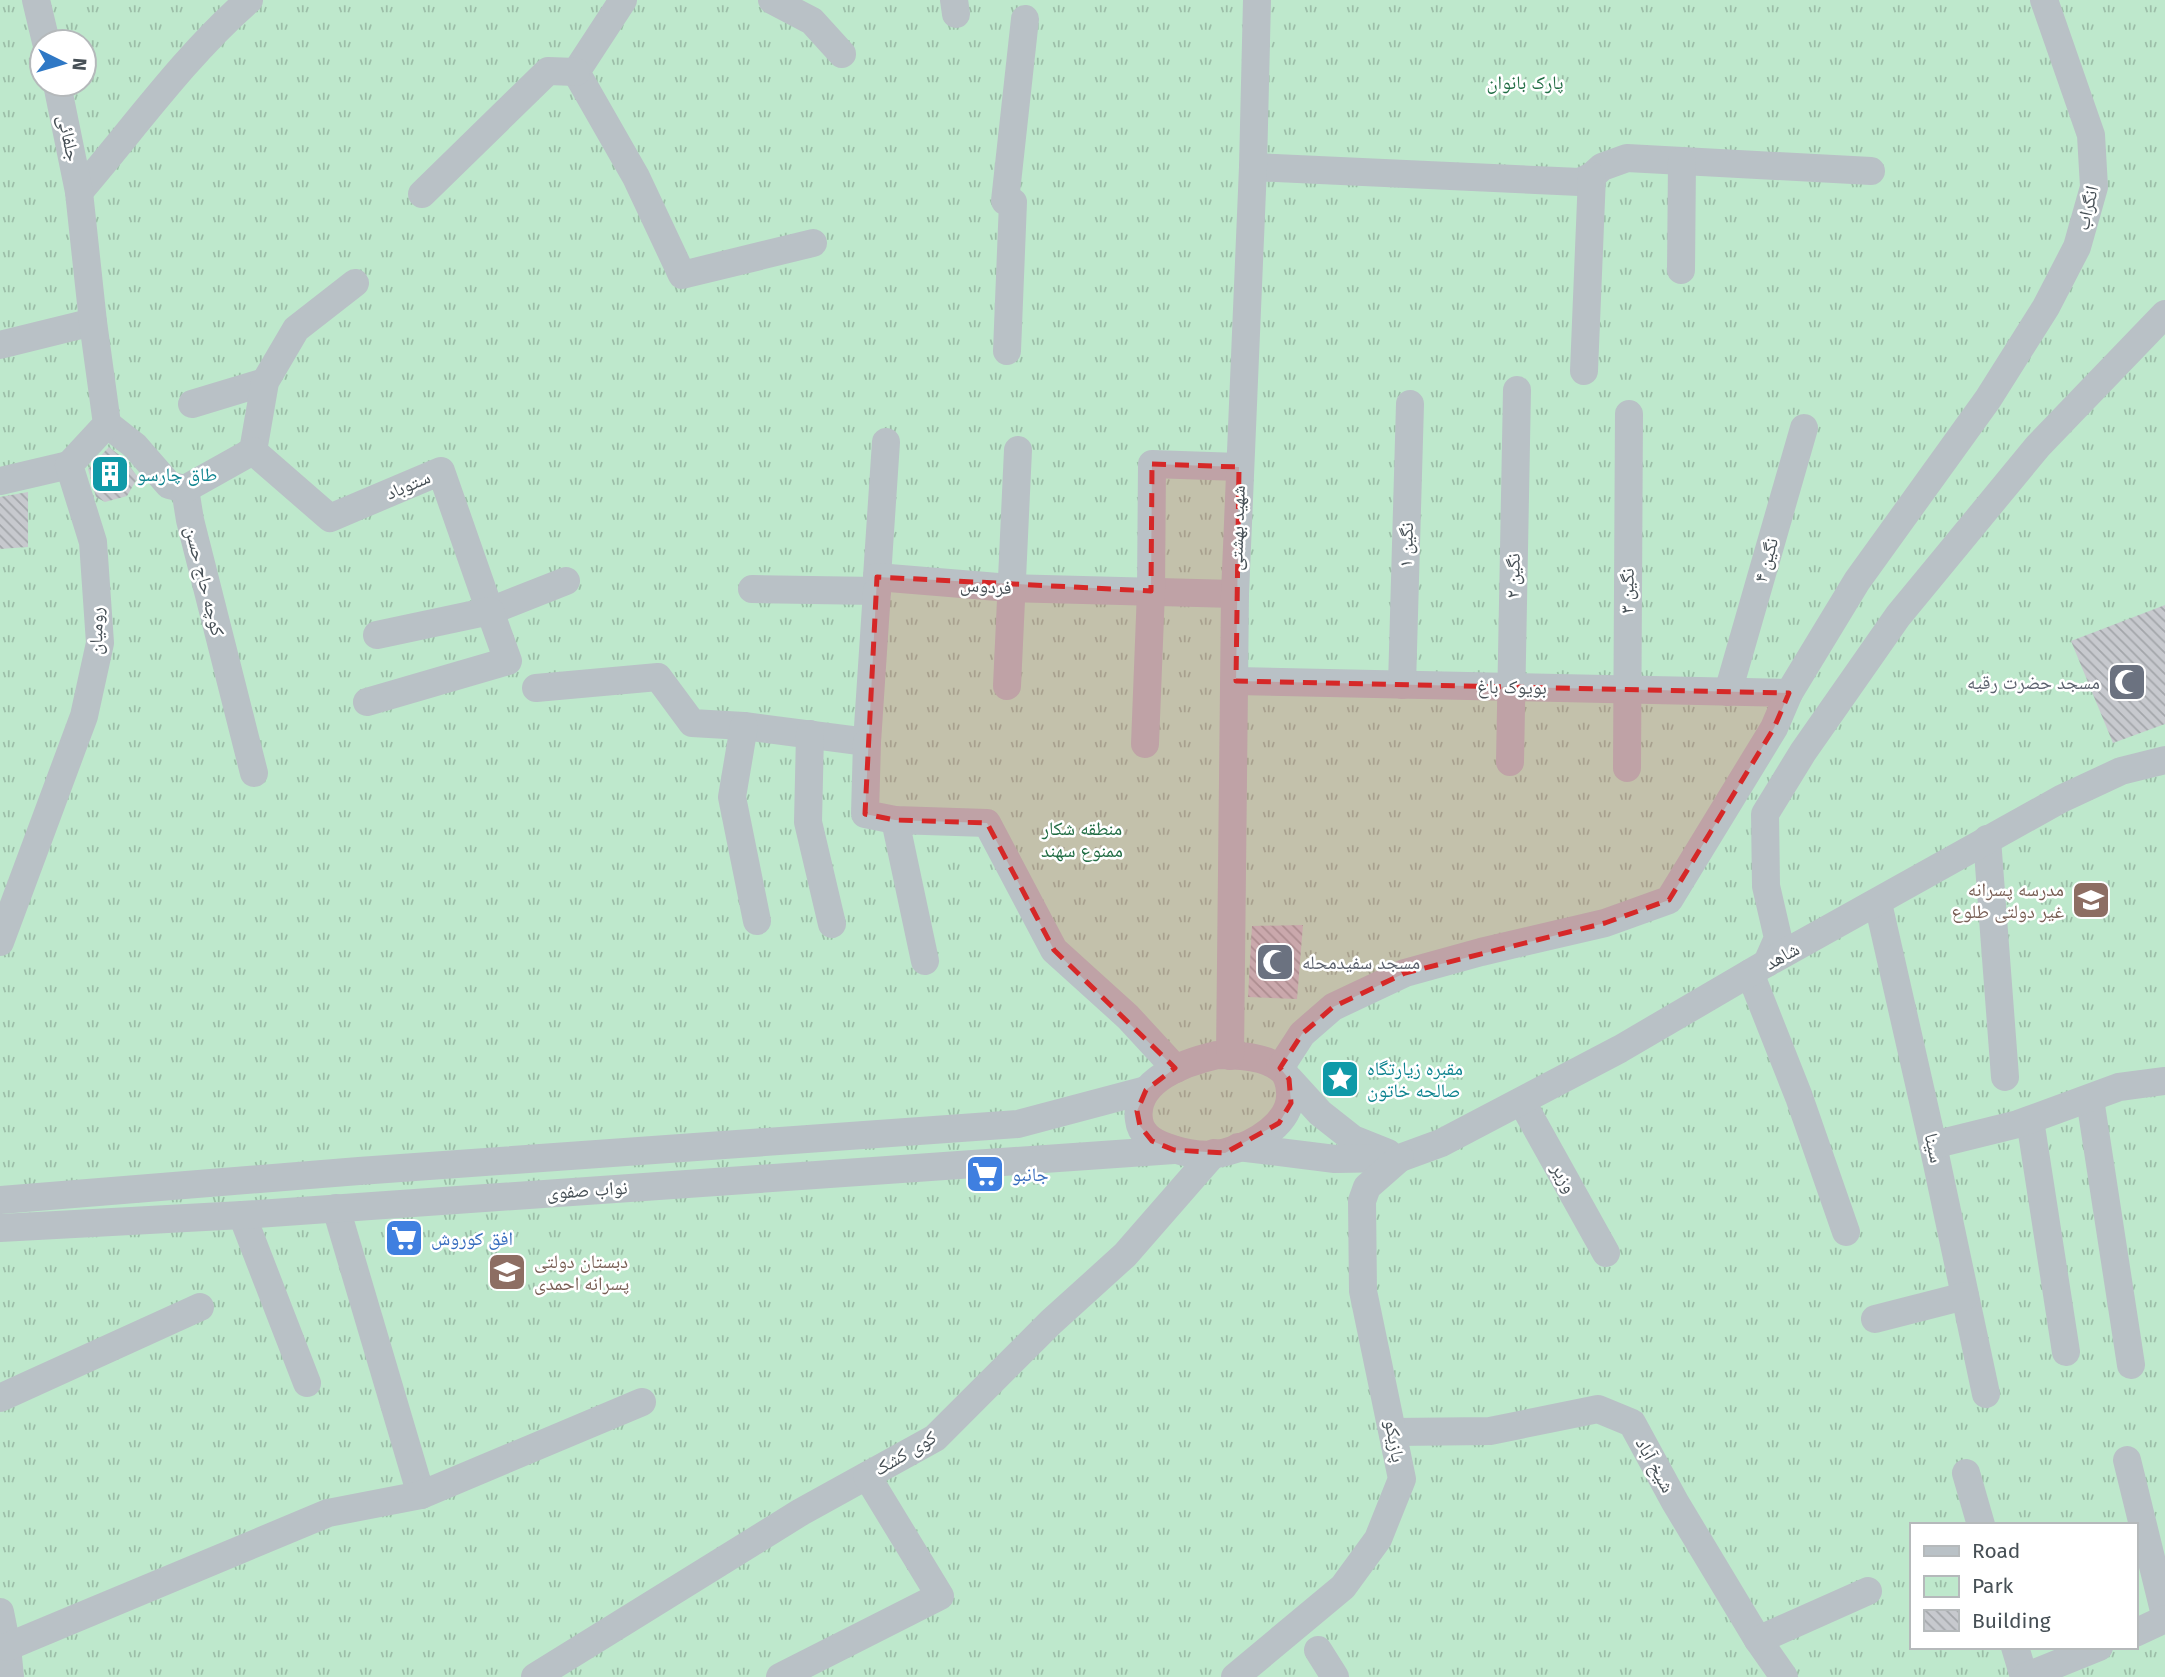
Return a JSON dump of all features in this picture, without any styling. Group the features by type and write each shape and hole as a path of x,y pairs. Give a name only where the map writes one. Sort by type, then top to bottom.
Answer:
{"street":[{"path":"36,0 43,28"},
{"path":"249,0 181,71 79,192 107,424 135,446 169,485 185,489 253,451 265,382 296,330 355,284"},
{"path":"576,72 622,0"},
{"path":"772,0 812,21 842,54"},
{"name":"شهید بهشتی","path":"1230,1056 1235,594 1253,167 1257,0"},
{"name":"انگراب","path":"1284,1073 1302,1034 1333,1007 1405,973 1605,923 1669,900 1774,728 1789,693 1857,581 1988,399 2046,307 2077,247 2094,187 2091,135 2045,0"},
{"path":"1007,351 1013,202 1005,201 1025,19"},
{"path":"422,194 548,71 576,72"},
{"path":"576,72 636,177 682,275 813,243"},
{"name":"جلفائی","path":"60,98 79,192"},
{"path":"1253,167 1580,182 1602,167 1627,158 1871,171"},
{"path":"1681,270 1682,161"},
{"path":"1584,371 1592,176"},
{"path":"1846,1232 1799,1097 1759,968 1778,937 1766,886 1765,814 1803,752 1898,616 2038,446 2165,314"},
{"path":"0,345 93,322"},
{"path":"192,404 265,382"},
{"name":"نگین ۲","path":"1510,762 1517,390"},
{"name":"نگین ۱","path":"1402,685 1410,404"},
{"name":"نگین ۳","path":"1627,768 1629,414"},
{"path":"0,481 69,466 107,424"},
{"name":"نگین ۴","path":"1728,692 1804,428"},
{"path":"886,442 865,814 895,820 987,823 1054,950 1128,1017 1176,1069"},
{"path":"1007,686 1018,450"},
{"name":"ستوباد","path":"253,451 330,518 441,471 490,611"},
{"path":"1145,744 1153,464 1239,467"},
{"name":"رومیان","path":"0,942 85,716 100,643 93,542 69,466"},
{"name":"کوچه حاج حسن","path":"185,489 190,520 254,773"},
{"path":"377,635 490,611 566,581"},
{"name":"فردوس","path":"752,589 877,584 1235,594"},
{"path":"367,702 508,661 490,611"},
{"path":"536,688 658,677 692,723 744,726 867,742"},
{"name":"بویوک باغ","path":"1236,681 1789,693"},
{"path":"744,726 732,797 757,921"},
{"path":"1774,728 1803,752"},
{"path":"810,734 808,822 832,924"},
{"name":"شاهد","path":"1401,1158 1441,1143 1620,1049 2061,799 2121,771 2165,760"},
{"path":"895,820 925,961"},
{"path":"1987,839 2005,1077"},
{"name":"سینا","path":"1878,904 1986,1394"},
{"path":"1284,1073 1291,1103 1279,1123 1258,1139 1226,1150 1199,1154 1174,1150 1152,1141 1140,1126 1137,1111 1146,1090 1192,1061 1217,1055 1230,1056 1266,1061 1284,1073 1320,1113 1353,1139 1401,1158"},
{"path":"1933,1145 2030,1120 2119,1087 2165,1081"},
{"name":"نواب صفوی","path":"0,1199 1018,1124 1146,1090"},
{"path":"2090,1099 2131,1365"},
{"name":"وزیر","path":"1522,1102 1606,1254"},
{"path":"2030,1120 2066,1352"},
{"name":"نواب صفوی","path":"0,1228 336,1208 1174,1150"},
{"path":"1226,1150 1335,1159 1401,1158"},
{"name":"کوی کشک","path":"536,1677 801,1512 935,1438 1051,1322 1125,1255 1226,1150"},
{"name":"پازیکو","path":"1235,1677 1343,1587 1378,1539 1402,1479 1363,1291 1363,1201 1367,1187 1401,1158"},
{"path":"336,1208 421,1495"},
{"path":"242,1214 307,1383"},
{"path":"1875,1319 1965,1296"},
{"path":"0,1398 200,1307"},
{"path":"8,1647 328,1513 421,1495 642,1402"},
{"name":"شیخ آباد","path":"1394,1432 1490,1431 1598,1409 1632,1423 1675,1502 1758,1640 1784,1677"},
{"path":"2127,1460 2165,1617 2137,1632"},
{"path":"1966,1473 1980,1523"},
{"path":"780,1677 940,1596 867,1476"},
{"path":"1758,1640 1868,1591"},
{"path":"0,1612 8,1647 10,1677"},
{"path":"2016,1649 2024,1677 2094,1649"},
{"path":"1318,1650 1335,1677"}],"highlighted area":[{"path":"1152,464 1239,467 1236,681 1789,693 1774,728 1669,900 1605,923 1405,973 1333,1007 1302,1034 1280,1068 1289,1079 1291,1103 1279,1123 1225,1153 1174,1150 1152,1141 1140,1126 1137,1111 1146,1090 1175,1068 1054,950 987,823 895,820 865,814 877,577 1151,591"}],"green space":[{"name":"منطقه شکار ممنوع سهند","path":"0,0 2165,0 2165,1677 0,1677"}],"building":[{"name":"طاق چارسو","path":"109,447 123,458 138,477 127,496 105,502 96,497 88,469"},
{"path":"28,492 28,547 0,549 0,497"},
{"name":"مسجد حضرت رقیه","path":"2165,605 2165,724 2113,743 2071,641"},
{"name":"مسجد سفیدمحله","path":"1303,925 1297,999 1248,997 1252,926"}],"place":[{"name":"طاق چارسو","path":"110,474"},
{"name":"مسجد حضرت رقیه","path":"2127,682"},
{"name":"مدرسه پسرانه غیر دولتی طلوع","path":"2091,900"},
{"name":"مسجد سفیدمحله","path":"1275,962"},
{"name":"مقبره زیارتگاه صالحه خاتون","path":"1340,1079"},
{"name":"جانبو","path":"985,1174"},
{"name":"افق کوروش","path":"404,1238"},
{"name":"دبستان دولتی پسرانه احمدی","path":"507,1272"}],"park label":[{"name":"پارک بانوان","path":"1525,82"}]}
